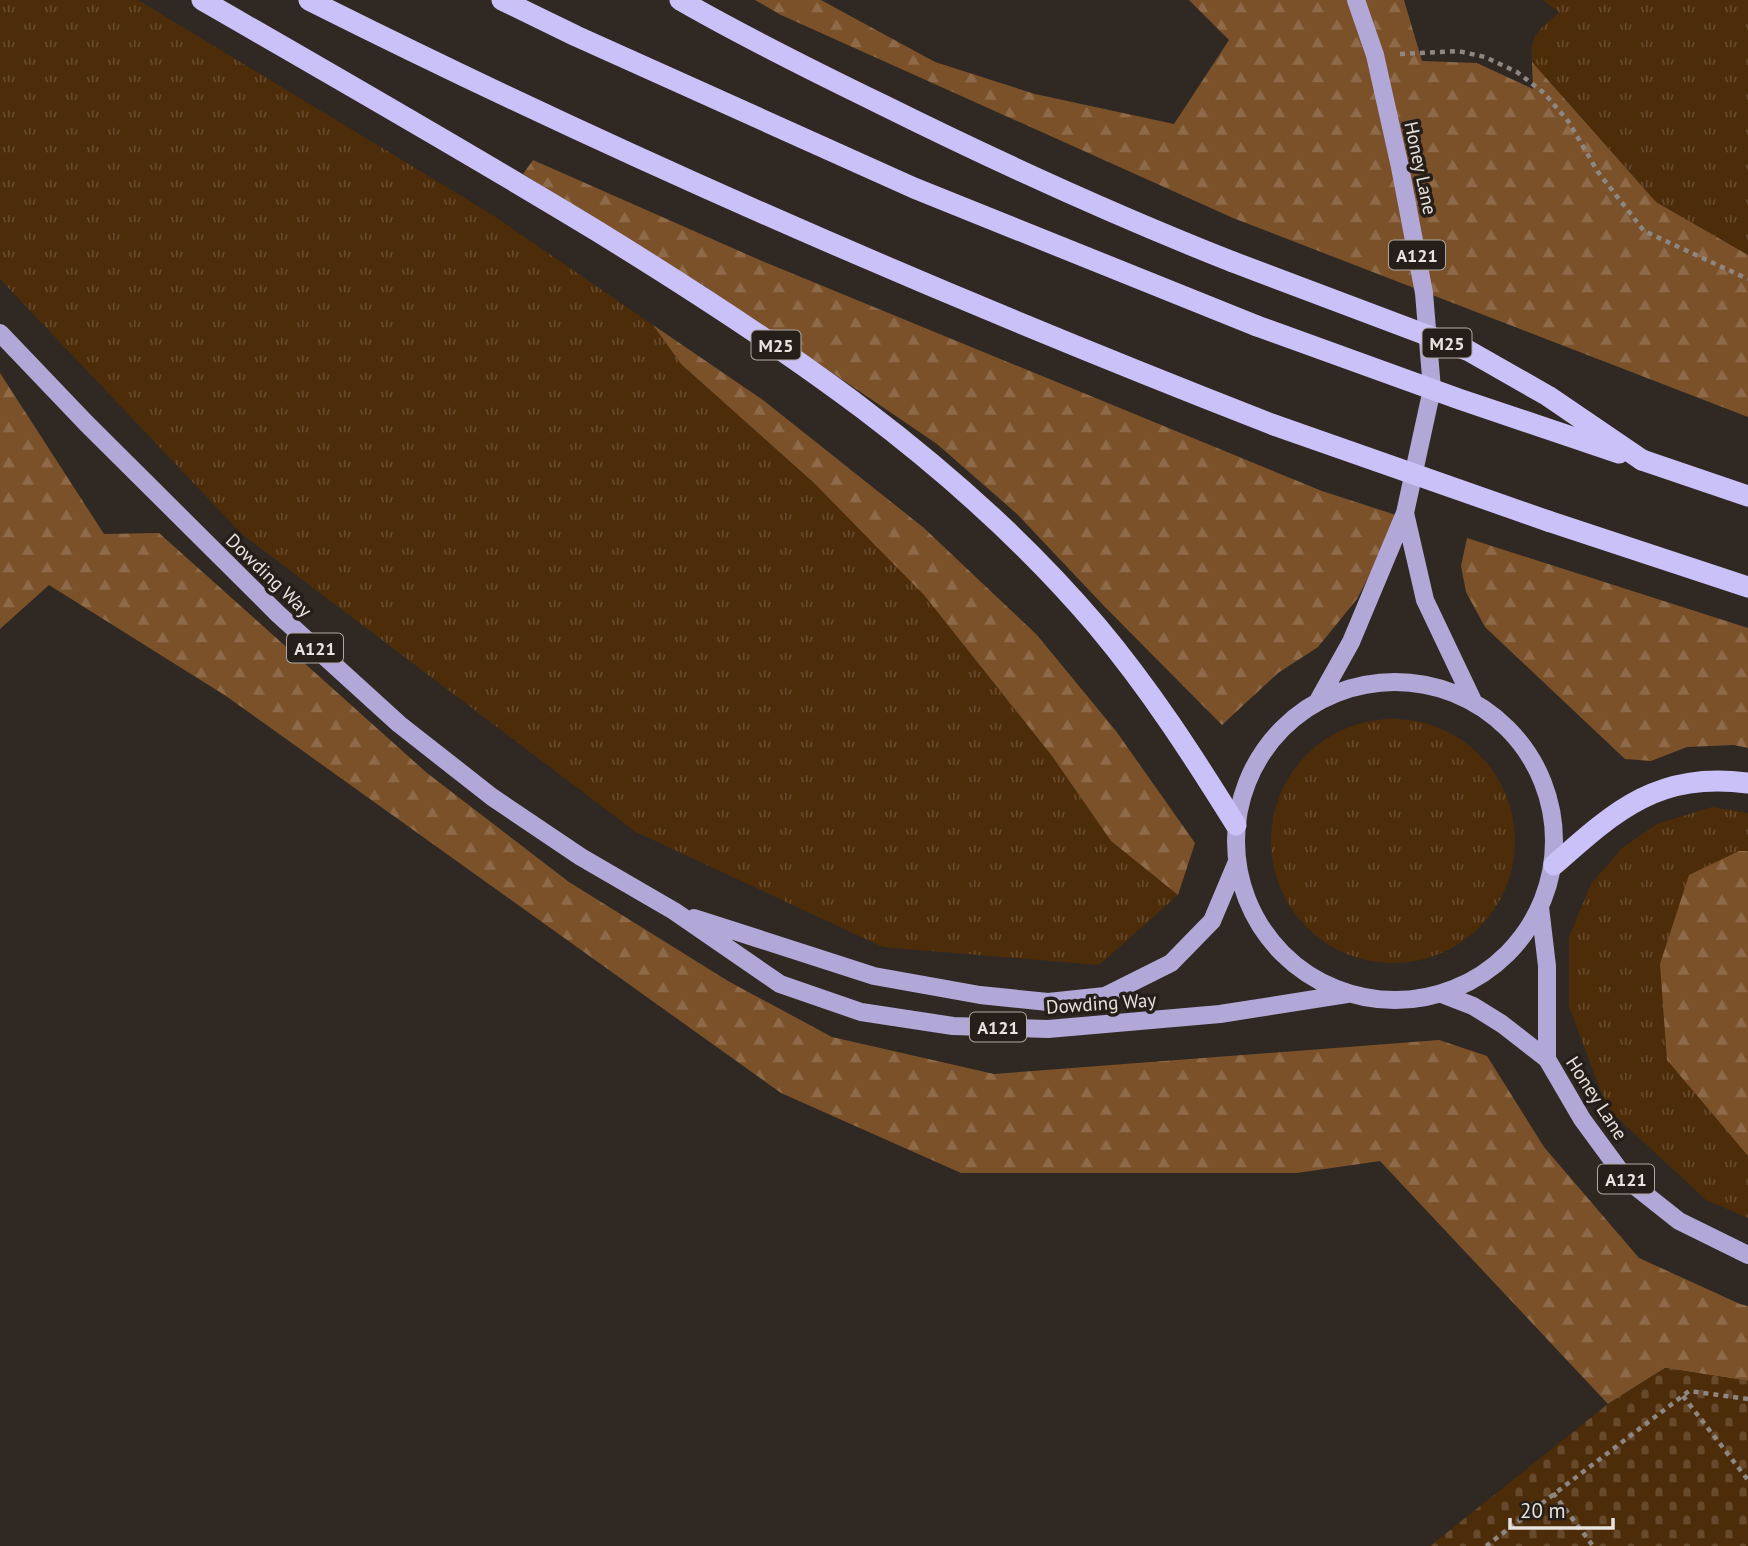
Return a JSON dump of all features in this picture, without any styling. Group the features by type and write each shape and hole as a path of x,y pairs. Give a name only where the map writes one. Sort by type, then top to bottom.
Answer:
{"highway":[{"name":"M25","path":"202,0 622,247 796,359 876,417 959,486 1039,564 1096,625 1148,690 1236,825"},
{"path":"309,0 751,210 1059,340 1274,425 1548,521 1748,587"},
{"name":"M25","path":"502,0 613,53 914,188 1257,326 1459,399 1748,496"},
{"name":"M25","path":"680,0 771,49 928,127 1135,223 1469,351 1548,396 1642,460"},
{"path":"1554,865 1618,811 1645,796 1673,786 1705,781 1748,783"}],"main road":[{"name":"Honey Lane","path":"1318,701 1352,642 1405,513 1432,389 1424,293 1400,167 1375,55 1356,0"},
{"name":"Dowding Way","path":"0,333 86,423 278,614 399,724 492,797 581,857 674,911 780,984 862,1012 953,1026 1061,1028 1220,1014 1348,993"},
{"name":"Honey Lane","path":"1405,513 1425,600 1475,703"},
{"path":"1399,681 1440,688 1475,703 1505,726 1535,766 1550,806 1555,834 1554,865 1540,907 1525,933 1495,966 1456,989 1442,994 1412,1000 1379,1000 1348,993 1304,973 1270,941 1247,901 1236,864 1236,825 1241,797 1258,758 1284,725 1318,701 1357,686 1399,681"},
{"name":"Dowding Way","path":"674,911 874,976 980,995 1048,1002 1105,996 1171,963 1212,921 1236,864"},
{"name":"Honey Lane","path":"1540,907 1547,966 1547,1059"},
{"name":"Honey Lane","path":"1442,994 1473,1006 1502,1024 1547,1059 1582,1119 1626,1179 1679,1221 1748,1255"}],"path":[{"path":"1375,55 1458,51 1485,57 1517,72 1544,93 1560,111 1598,172 1644,230 1748,279"},
{"path":"1486,1546 1689,1391 1748,1399"},
{"path":"1683,1396 1748,1480"},
{"path":"1553,1493 1593,1546"}],"green space":[{"path":"0,0 138,0 491,214 653,325 681,364 813,482 924,595 1052,756 1111,841 1178,895 1099,965 883,947 636,832 243,535 0,279"},
{"path":"755,0 821,0 935,62 1035,94 1174,124 1229,40 1189,0 1404,0 1422,61 1477,63 1533,89 1532,62 1656,202 1748,255 1748,417 1233,218 781,15"},
{"path":"1543,0 1748,0 1748,255 1656,202 1532,62 1532,45 1537,33 1559,12"},
{"path":"533,160 762,261 1322,491 1396,515 1378,559 1357,599 1318,647 1278,673 1222,725 1017,514 937,444 706,287 523,174"},
{"path":"653,325 763,400 924,528 1037,635 1116,731 1195,843 1178,895 1111,841 1052,756 924,595 813,482 681,364"},
{"path":"0,373 104,534 159,533 427,773 569,882 728,981 832,1037 994,1074 1439,1040 1487,1056 1544,1147 1639,1258 1748,1306 1748,1381 1665,1368 1608,1404 1380,1161 1297,1173 961,1173 781,1093 226,696 49,585 0,629"},
{"path":"1467,538 1748,628 1748,748 1734,745 1687,747 1651,761 1625,759 1485,627 1466,592 1461,566"},
{"path":"1405,719 1451,733 1479,755 1495,773 1506,794 1513,817 1513,865 1506,888 1495,909 1479,927 1461,943 1440,954 1405,963 1381,963 1346,954 1325,943 1291,909 1280,888 1273,865 1271,829 1280,794 1291,773 1325,739 1346,728 1369,721"},
{"path":"1712,807 1748,813 1748,851 1739,851 1667,1060 1748,1156 1748,1218 1706,1200 1607,1108 1569,1006 1569,937 1591,884 1622,848 1657,824"},
{"path":"1739,851 1748,851 1748,1156 1667,1060 1660,964 1689,875"},
{"path":"1665,1368 1748,1381 1748,1546 1430,1546 1608,1404"}]}
